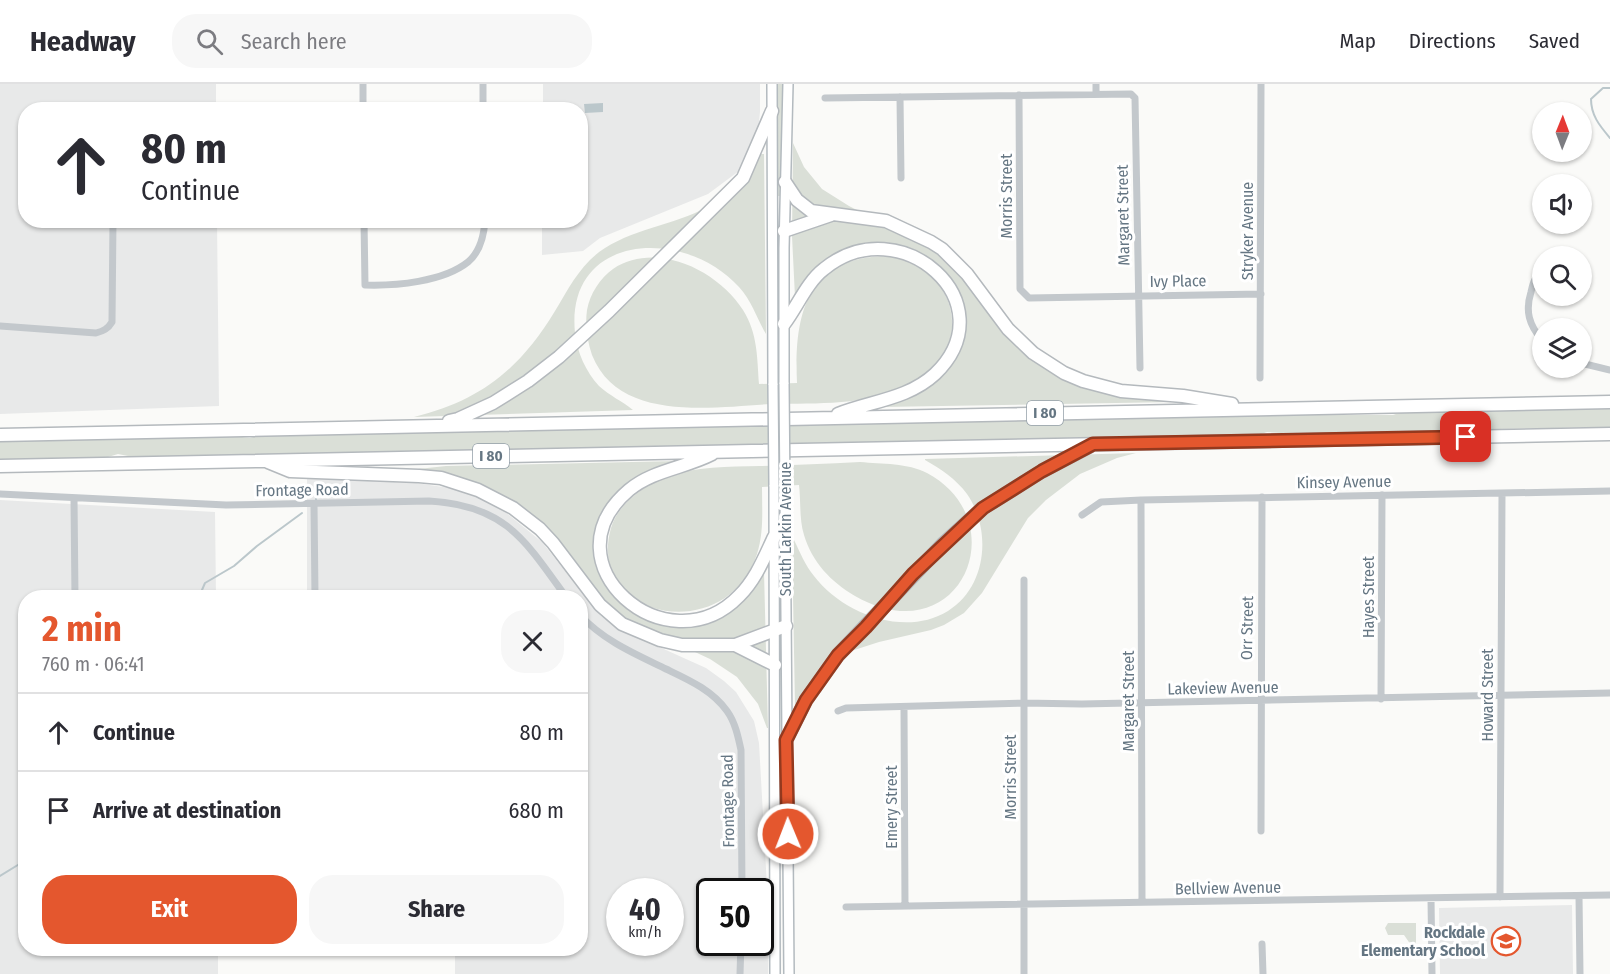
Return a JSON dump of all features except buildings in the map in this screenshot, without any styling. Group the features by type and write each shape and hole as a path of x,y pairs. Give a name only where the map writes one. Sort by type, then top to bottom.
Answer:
{"highway":[{"path":"427,426 458,419 494,403 545,368 592,327 742,178 772,111"},
{"path":"785,182 797,200 811,211 886,220 942,249 967,273 1014,335 1033,353 1064,373 1121,391 1183,396 1260,409"},
{"path":"784,231 832,215"},
{"path":"784,324 812,281 823,269 850,253 866,250 898,251 922,260 942,276 953,295 958,316 956,338 944,364 934,374 920,385 899,395 829,417"},
{"name":"I 80","path":"0,435 1610,402"},
{"name":"I 80","path":"0,466 1610,434"},
{"path":"786,740 806,700 838,655 944,543 983,508 1042,471 1093,444"},
{"path":"718,452 697,462 651,476 641,481 621,499 608,517 601,539 602,562 609,582 625,600 643,612 664,619 694,620 712,615 738,598 758,571 774,537"},
{"path":"264,460 290,471 419,476 458,482 478,489 513,508 540,529 600,605 622,624 660,640 682,645 735,645 780,628"},
{"path":"735,645 775,664"}],"main road":[{"name":"South Larkin Avenue","path":"772,84 774,537 786,740 789,974"},
{"name":"South Larkin Avenue","path":"775,974 775,664 780,628 785,494 784,231 788,84"}],"street":[{"path":"363,84 363,102"},
{"path":"483,84 483,102"},
{"path":"825,98 1096,93 1096,84"},
{"name":"Stryker Avenue","path":"1260,378 1261,84"},
{"name":"Margaret Street","path":"1096,93 1127,93 1135,98 1140,368"},
{"name":"Morris Street","path":"1019,95 1020,290 1025,296"},
{"path":"900,97 901,178"},
{"path":"0,326 96,333 103,332 110,326 112,322 112,228"},
{"path":"364,228 364,285 406,283 452,271 469,261 484,236 484,228"},
{"path":"1532,288 1527,304 1528,319 1532,325"},
{"name":"Ivy Place","path":"1025,296 1260,294"},
{"path":"1592,366 1610,370"},
{"name":"Kinsey Avenue","path":"1082,515 1101,502 1141,500 1610,491"},
{"name":"Frontage Road","path":"0,494 204,504 429,501 473,507 511,528 529,547 561,590"},
{"name":"Howard Street","path":"1500,897 1502,494"},
{"name":"Hayes Street","path":"1381,699 1382,495"},
{"name":"Orr Street","path":"1261,831 1262,497"},
{"path":"74,498 75,590"},
{"name":"Margaret Street","path":"1141,500 1142,902"},
{"path":"314,504 315,590"},
{"name":"Morris Street","path":"1024,580 1024,974"},
{"name":"Frontage Road","path":"588,623 615,644 697,684 711,693 728,712 736,729 741,750 742,878"},
{"name":"Lakeview Avenue","path":"838,711 846,708 1023,703 1381,699 1610,693"},
{"name":"Emery Street","path":"904,707 905,906"},
{"name":"Bellview Avenue","path":"846,907 1610,895"},
{"path":"1579,896 1580,974"},
{"path":"1431,898 1432,974"},
{"path":"1262,944 1263,974"},
{"path":"740,974 741,956"}],"shaded area":[{"path":"0,84 216,84 216,102 18,102 18,228 217,228 219,406 0,414"},
{"path":"543,84 760,84 758,131 751,151 739,171 708,194 600,238 583,251 542,255 542,228 588,228 588,102 543,102"},
{"path":"777,84 783,84 780,196 777,196"},
{"path":"603,103 603,112 588,113 588,104"},
{"path":"793,143 804,167 822,189 849,206 934,249 958,271 1000,327 1081,385 1105,393 1172,399 1173,402 881,407 950,362 957,292 952,282 937,265 910,249 884,244 843,251 829,259 795,297 792,236"},
{"path":"760,154 764,154 766,334 744,292 716,268 689,255 661,249 633,250 608,258 589,275 577,300 575,333 580,354 594,380 603,390 633,410 414,417 459,402 496,380 512,366 542,332 576,276 597,254 631,235 688,216 717,201 746,174"},
{"path":"887,256 912,264 931,277 944,293 951,313 951,333 945,353 931,370 909,385 893,392 842,402 696,408 670,406 645,401 623,392 605,377 592,355 587,332 587,310 590,298 600,282 613,269 630,261 648,258 667,259 702,272 718,283 743,310 754,337 759,384 797,383 798,335 810,294 822,279 838,267 860,259"},
{"path":"1610,408 1610,427 1267,432 1261,434 203,456 118,454 108,457 0,460 0,441 235,436 250,438 260,435 1271,415 1393,415 1402,412"},
{"path":"1136,453 1117,458 1080,474 1046,500 1028,518 982,593 964,613 931,630 848,652 795,707 792,539 811,572 841,601 875,618 894,622 931,619 948,611 961,601 971,588 982,557 982,541 975,508 967,494 953,479 925,459"},
{"path":"678,461 624,488 596,552 601,575 612,594 628,609 653,621 715,618 742,601 764,572 768,728 758,704 737,677 710,659 624,619 604,603 563,548 481,485 418,469 446,466"},
{"path":"860,462 912,467 927,473 954,495 968,521 971,549 964,575 948,596 923,609 892,610 855,596 838,584 817,562 804,535 799,485 762,487 762,529 757,554 741,583 718,602 691,611 663,610 638,601 619,584 609,559 611,528 614,519 632,497 657,481 677,473 712,468"},
{"path":"307,478 416,483 450,488 477,496 499,507 542,542 580,590 307,590"},
{"path":"0,500 215,512 216,590 18,590 18,956 218,956 218,974 0,974"},
{"path":"588,600 601,616 617,628 706,668 724,681 736,692 754,721 759,743 766,878 696,878 696,956 768,956 768,974 455,974 455,956 588,956"},
{"name":"Rockdale Elementary School","path":"1572,905 1573,974 1440,974 1439,908"},
{"path":"1388,923 1416,923 1416,944 1413,948 1404,935 1388,935 1385,928"}],"waterway":[{"path":"1610,88 1603,88 1591,99 1596,120 1610,138"},
{"path":"202,590 205,583 234,566 302,513"},
{"path":"0,876 18,865"}],"place":[{"name":"Rockdale Elementary School","path":"1506,941"}],"route":[{"path":"788,834 786,740 814,686 838,655 866,627 886,602 944,543 983,508 1042,471 1093,444 1466,437"}]}
